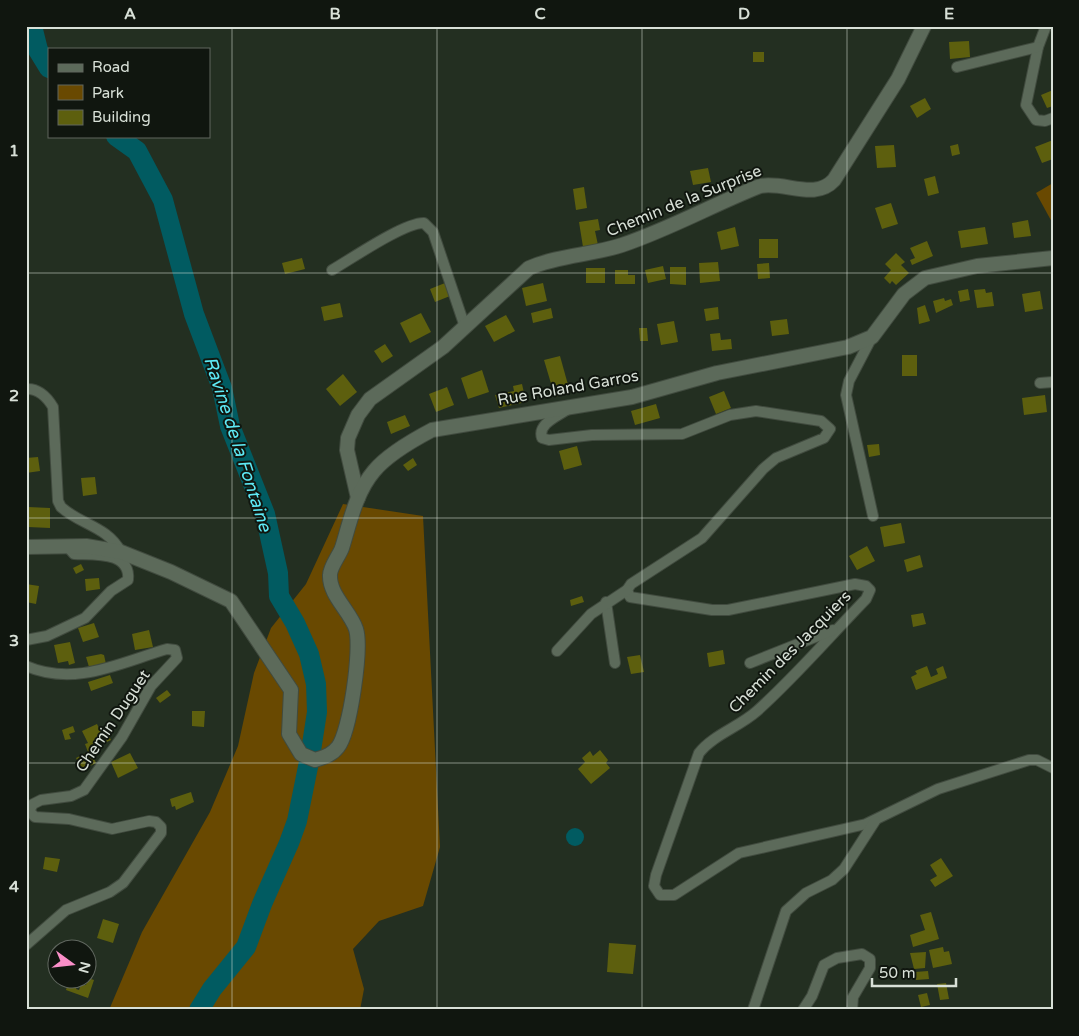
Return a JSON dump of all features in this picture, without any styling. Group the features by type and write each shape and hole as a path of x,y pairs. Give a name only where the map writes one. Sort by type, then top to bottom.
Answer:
{"main road":[{"name":"Chemin de la Surprise","path":"358,498 347,450 348,438 358,415 370,399 442,347 529,268 542,262 599,252 642,238 760,186 772,184 806,190 824,190 834,180 898,79 924,26"},
{"path":"872,338 904,294 925,278 977,266 1053,258"},
{"name":"Rue Roland Garros","path":"121,552 188,580 231,601 238,608 291,690 289,734 301,754 316,760 331,755 339,746 346,729 358,657 356,629 331,584 330,573 340,555 358,498 374,471 407,443 432,430 632,397 717,373 848,348 872,338"},
{"path":"26,547 86,546 121,552"}],"street":[{"path":"1046,26 1038,47 1026,105 1036,120 1046,121 1053,118"},
{"path":"958,67 1038,47"},
{"path":"332,270 393,234 418,222 424,223 433,232 465,326"},
{"path":"872,338 849,381 846,395 873,516"},
{"path":"1040,383 1053,382"},
{"path":"26,389 32,389 46,396 53,407 60,507 107,534 114,540 121,552"},
{"path":"558,651 590,614 627,590 631,584 702,538 719,522 763,469 776,458 824,438 830,429 822,421 756,411 730,415 682,434 592,435 548,440 542,438 540,432 542,426 572,406"},
{"path":"26,640 47,636 85,618 111,590 128,580 129,572 126,564 117,558 74,554 67,546"},
{"name":"Chemin des Jacquiers","path":"627,590 630,597 636,599 712,610 728,610 855,584 866,586 870,590 868,596 758,710 730,731 706,744 699,753 656,874 654,886 660,895 674,895 739,853 856,827 875,820"},
{"path":"606,602 615,663"},
{"path":"750,663 837,628"},
{"name":"Chemin Duguet","path":"26,666 63,676 90,673 167,649 175,650 176,658 151,686 122,736 84,790 70,796 42,800 33,804 29,811 35,817 69,819 112,829 149,821 156,822 161,827 161,833 123,883 110,892 66,910 26,945"},
{"path":"753,1010 786,911 806,893 832,880 844,869 875,820 938,789 1029,760 1037,760 1053,768"},
{"path":"803,1010 812,996 824,965 837,958 862,954 870,959 870,968 856,988 852,1010"}],"green space":[{"path":"1053,183 1053,224 1036,193"},
{"path":"343,504 423,516 440,847 423,906 379,921 353,949 364,989 360,1010 109,1010 142,932 210,812 238,746 254,673 271,628 306,584"}],"water":[{"path":"571,828 579,828 584,833 582,844 571,846 566,841 566,833"}],"building":[{"path":"969,41 970,57 950,59 949,42"},
{"path":"753,52 764,52 764,62 753,62"},
{"path":"1053,90 1053,106 1047,108 1041,95"},
{"path":"925,98 931,109 917,118 910,106"},
{"path":"1053,140 1053,159 1042,163 1035,147"},
{"path":"958,144 960,154 952,156 950,146"},
{"path":"894,145 896,167 877,168 875,146"},
{"path":"708,168 711,182 693,185 690,171"},
{"path":"935,176 939,193 928,196 924,179"},
{"path":"584,187 587,208 576,210 573,189"},
{"path":"891,203 898,224 882,229 875,208"},
{"path":"598,219 600,230 595,231 598,245 583,247 579,222"},
{"path":"1028,220 1031,236 1014,238 1012,223"},
{"path":"735,227 739,246 721,250 717,232"},
{"path":"985,227 988,244 961,248 958,231"},
{"path":"759,239 778,239 778,258 759,258"},
{"path":"927,241 933,256 912,265 910,260 915,258 910,248"},
{"path":"896,253 905,262 901,265 909,273 896,285 892,281 890,284 884,278 891,270 885,264"},
{"path":"302,258 305,269 285,274 282,263"},
{"path":"718,262 720,281 700,283 699,263"},
{"path":"769,263 770,278 758,279 757,264"},
{"path":"663,266 666,279 648,283 645,270"},
{"path":"670,267 686,267 686,285 670,284"},
{"path":"586,268 605,268 605,283 586,283"},
{"path":"615,270 628,270 628,275 635,275 635,284 615,284"},
{"path":"445,283 450,296 435,302 430,289"},
{"path":"543,283 547,301 526,306 522,288"},
{"path":"968,289 970,300 960,302 958,291"},
{"path":"985,289 986,293 992,292 994,306 977,308 974,290"},
{"path":"1040,291 1043,309 1025,312 1022,294"},
{"path":"944,298 945,301 951,299 953,305 936,313 933,301"},
{"path":"340,303 343,317 324,321 321,307"},
{"path":"925,305 930,321 919,324 917,308"},
{"path":"718,307 719,319 706,321 704,309"},
{"path":"551,308 553,318 533,323 531,313"},
{"path":"421,313 431,332 410,343 400,323"},
{"path":"506,315 515,331 494,342 485,326"},
{"path":"787,319 789,334 772,336 770,321"},
{"path":"674,321 678,342 661,345 657,324"},
{"path":"639,328 647,328 648,341 640,341"},
{"path":"720,333 721,340 731,339 732,349 712,351 710,334"},
{"path":"385,344 393,356 382,363 374,351"},
{"path":"902,355 917,355 917,376 902,376"},
{"path":"560,356 570,392 555,397 544,360"},
{"path":"482,370 489,392 468,399 461,378"},
{"path":"343,374 357,392 340,406 326,389"},
{"path":"522,384 526,402 499,408 495,395 514,391 513,386"},
{"path":"447,387 454,405 436,412 429,394"},
{"path":"724,391 731,408 716,414 709,397"},
{"path":"1045,395 1047,412 1024,415 1022,398"},
{"path":"656,404 660,418 635,425 631,411"},
{"path":"405,415 410,426 391,434 387,422"},
{"path":"879,444 880,455 869,457 867,445"},
{"path":"577,446 582,465 564,470 559,451"},
{"path":"38,457 40,471 26,473 26,458"},
{"path":"413,458 417,465 408,471 403,465"},
{"path":"95,477 97,494 83,496 81,478"},
{"path":"28,507 50,508 50,528 28,527"},
{"path":"901,523 905,543 884,547 880,527"},
{"path":"867,546 875,561 857,570 849,556"},
{"path":"920,555 923,567 907,572 904,560"},
{"path":"81,564 84,570 76,574 73,568"},
{"path":"99,578 100,589 86,591 85,579"},
{"path":"26,584 39,586 36,604 26,602"},
{"path":"582,596 584,602 571,606 570,600"},
{"path":"923,613 926,624 913,627 911,615"},
{"path":"94,623 99,637 83,642 78,628"},
{"path":"149,630 153,647 135,650 132,634"},
{"path":"70,642 75,663 69,665 68,661 58,663 54,645"},
{"path":"723,650 725,664 709,667 707,653"},
{"path":"104,655 106,664 89,667 86,657"},
{"path":"640,655 644,672 631,674 627,657"},
{"path":"927,666 931,677 938,674 936,669 943,666 947,678 916,690 911,677 917,674 915,671"},
{"path":"110,675 113,683 91,691 88,682"},
{"path":"167,690 171,695 160,703 156,698"},
{"path":"192,711 205,711 204,727 192,726"},
{"path":"97,724 103,737 108,734 111,740 90,750 96,763 82,770 76,758 88,752 85,744 88,743 82,731"},
{"path":"73,726 75,732 69,734 71,739 65,740 62,730"},
{"path":"600,750 608,760 606,763 610,768 591,784 578,769 585,762 582,758 590,751 593,756"},
{"path":"130,753 138,768 118,778 111,762"},
{"path":"191,792 194,802 176,810 175,806 172,807 170,799"},
{"path":"45,857 60,859 57,872 43,869"},
{"path":"941,858 953,876 935,887 930,880 937,876 930,865"},
{"path":"931,912 939,939 913,947 910,935 925,930 920,915"},
{"path":"103,919 119,924 113,943 97,938"},
{"path":"609,943 636,945 633,974 607,972"},
{"path":"943,947 944,952 949,951 952,964 933,968 929,950"},
{"path":"926,952 925,968 914,969 910,953"},
{"path":"928,971 929,979 916,980 915,972"},
{"path":"946,983 949,999 940,1000 937,984"},
{"path":"67,988 76,988 79,990 80,988 91,988 88,998 66,990"},
{"path":"927,993 930,1005 921,1007 918,995"}],"waterway":[{"name":"Ravine de la Fontaine","path":"32,26 38,50 48,66"},
{"name":"Ravine de la Fontaine","path":"119,138 137,151 163,200 194,314 222,388 230,426 265,514 278,573 279,596 295,623 309,654 316,684 317,712 297,821 246,947 212,989 199,1010"}]}
